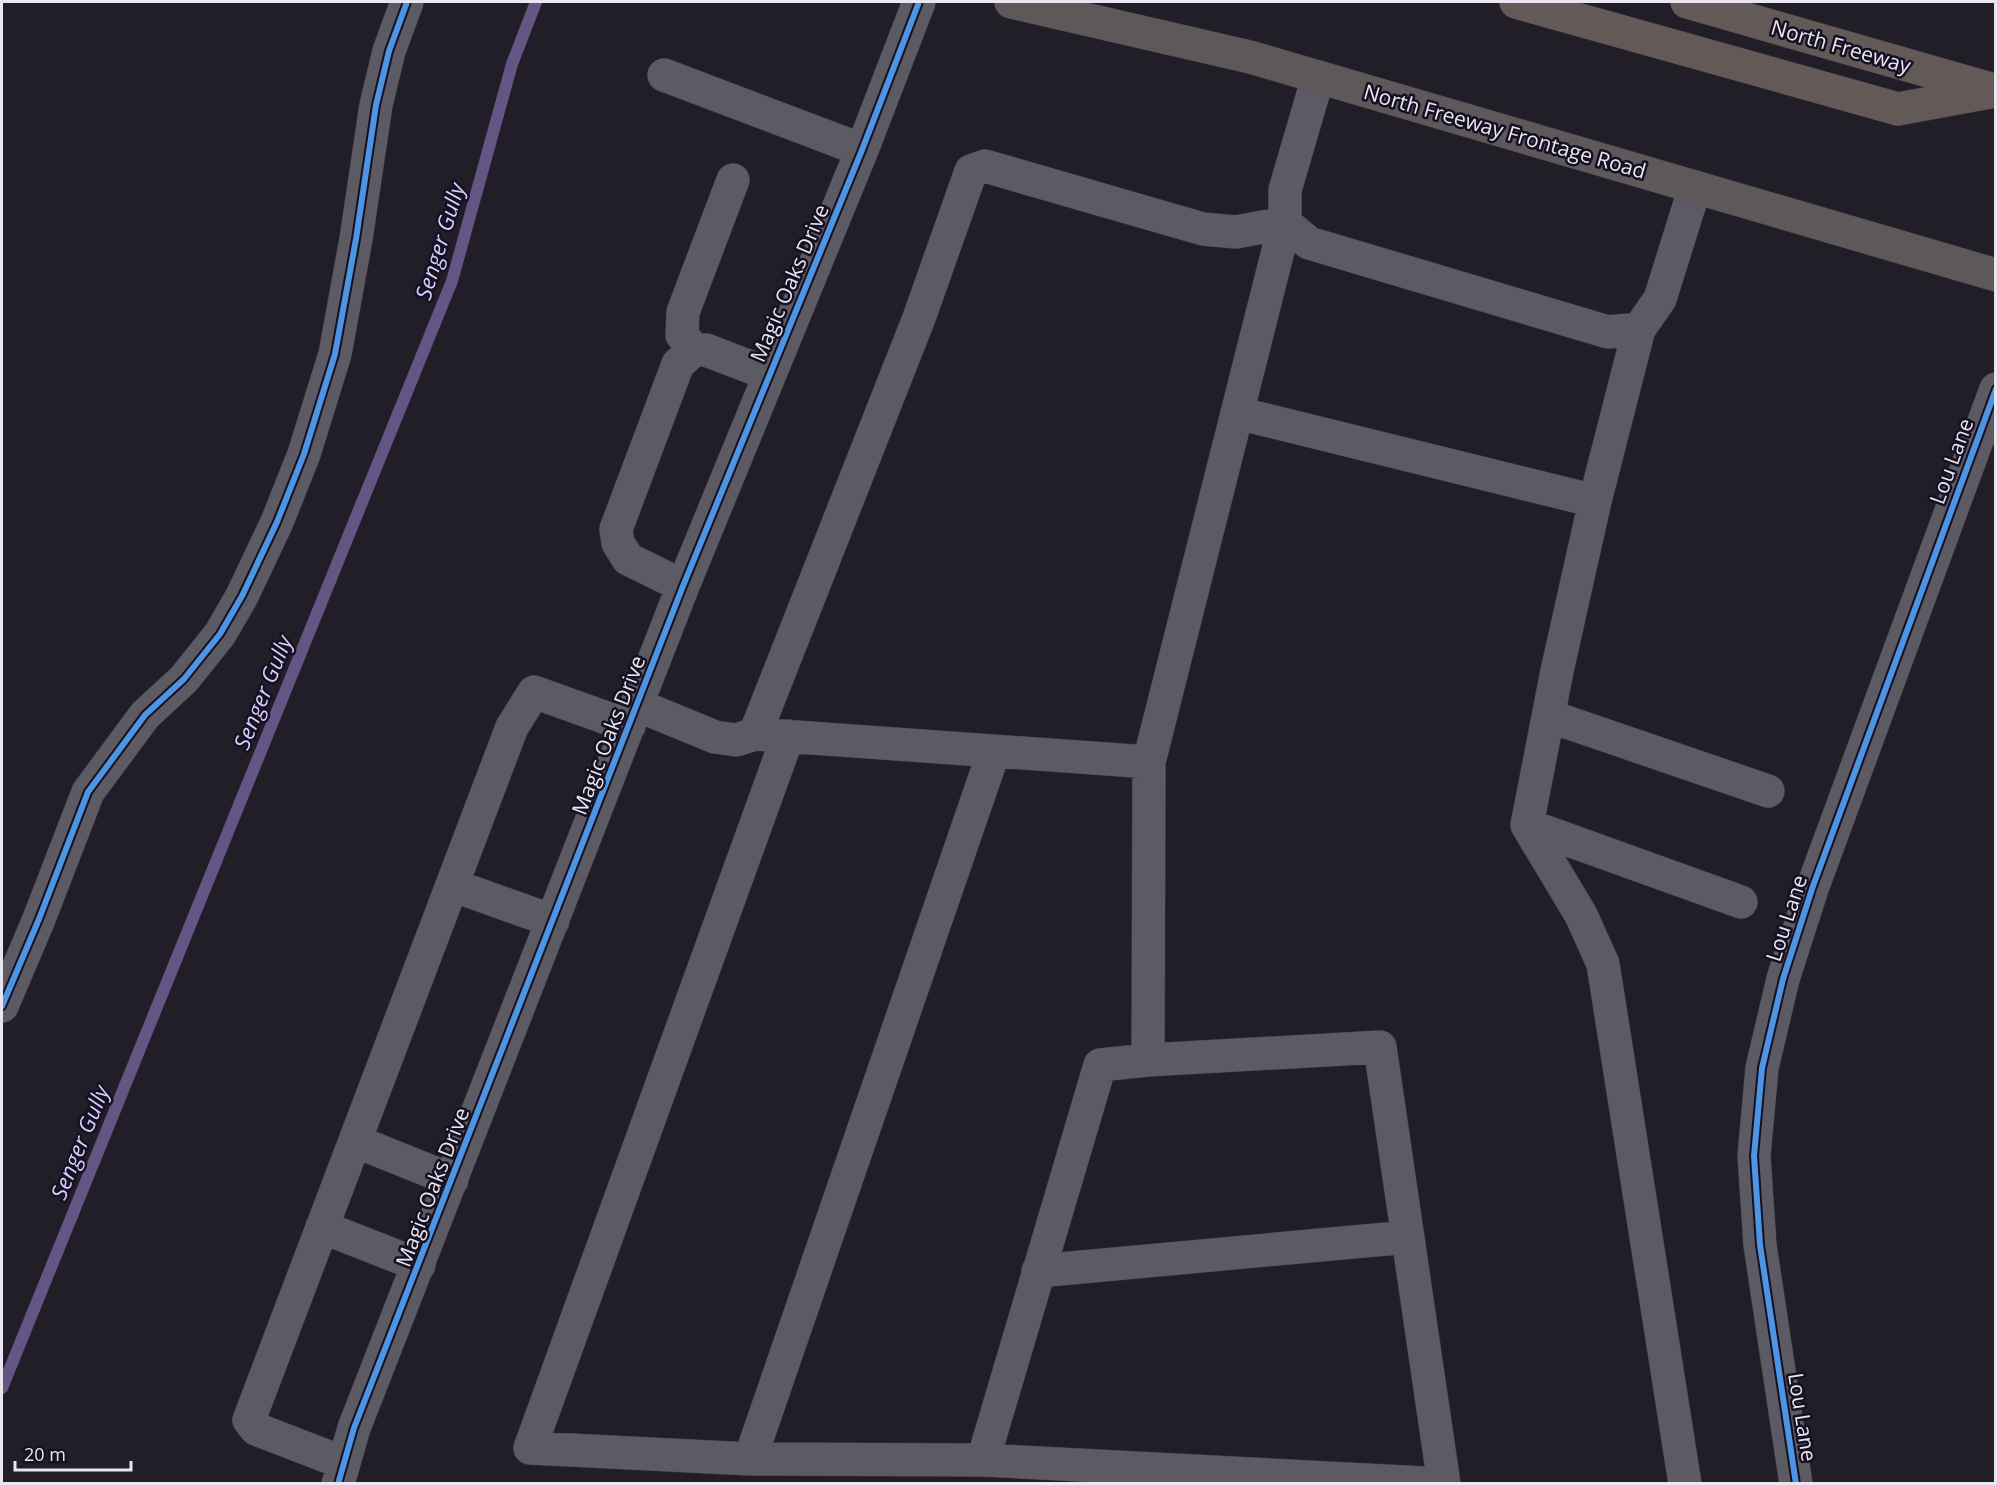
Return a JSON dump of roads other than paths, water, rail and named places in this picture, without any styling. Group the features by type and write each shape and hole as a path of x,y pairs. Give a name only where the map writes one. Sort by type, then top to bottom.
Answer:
{"highway":[{"path":"1516,2 1898,109 1995,91"},
{"name":"North Freeway","path":"1687,2 1995,91"}],"main road":[{"name":"North Freeway Frontage Road","path":"1011,2 1250,57 1995,275"}],"street":[{"path":"2,1006 39,919 88,792 144,715 184,679 220,634 242,597 304,454 335,354 356,239 376,105 389,51 407,2"},
{"name":"Magic Oaks Drive","path":"341,1473 354,1428 683,586 862,150 919,2"},
{"path":"664,75 862,150"},
{"path":"1148,1060 1149,762 1285,223 1285,190 1318,77"},
{"path":"755,734 919,318 971,171 985,166 1203,228 1236,232 1285,223"},
{"path":"694,350 682,335 683,312 733,180"},
{"path":"1685,1484 1603,964 1581,915 1527,825 1595,501 1639,329 1660,299 1695,187"},
{"path":"1285,223 1309,243 1608,332 1639,329"},
{"path":"683,586 628,560 618,543 616,529 678,364 694,350 706,350 769,374"},
{"name":"Lou Lane","path":"1796,1484 1760,1245 1754,1156 1761,1068 1783,979 1813,886 1995,388"},
{"path":"1237,413 1595,501"},
{"path":"341,1473 256,1429 249,1420 512,727 534,692 715,737 736,740 755,734 1149,762"},
{"path":"1549,716 1768,791"},
{"path":"788,736 530,1448 750,1460 983,1460 1444,1484 1380,1047 1148,1060 1100,1065 983,1460"},
{"path":"750,1460 994,751"},
{"path":"1527,825 1741,902"},
{"path":"452,885 553,921"},
{"path":"355,1141 452,1180"},
{"path":"322,1227 419,1265"},
{"path":"1038,1271 1408,1237"}],"waterway":[{"name":"Senger Gully","path":"2,1388 452,281 512,64 536,2"}]}
